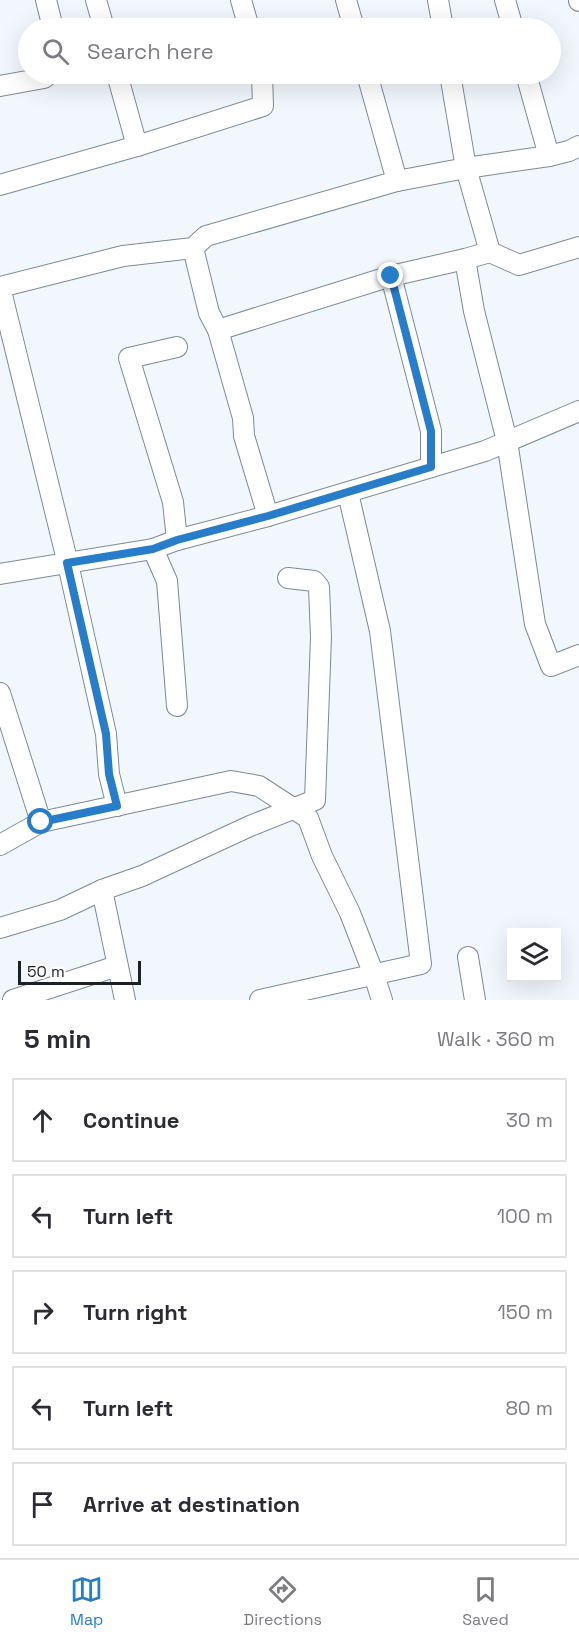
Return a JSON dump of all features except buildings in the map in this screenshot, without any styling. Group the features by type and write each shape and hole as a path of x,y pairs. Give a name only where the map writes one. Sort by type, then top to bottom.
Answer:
{"street":[{"path":"46,0 50,18"},
{"path":"96,0 101,18"},
{"path":"241,0 246,18"},
{"path":"346,0 351,18"},
{"path":"438,0 441,18"},
{"path":"505,0 510,18"},
{"path":"0,86 18,83"},
{"path":"120,84 137,146"},
{"path":"0,185 137,146 263,106 262,84"},
{"path":"370,84 397,181"},
{"path":"452,84 466,168 490,252"},
{"path":"529,84 549,156"},
{"path":"117,806 109,774 106,734 0,287 123,256 193,248 206,236 397,181 549,156 579,146"},
{"path":"218,330 391,276 490,252 519,265 579,247"},
{"path":"193,248 209,313 218,330 243,418 244,436 268,516"},
{"path":"465,259 474,311 507,441 535,624 551,666 579,656"},
{"path":"391,276 431,431 431,467"},
{"path":"177,347 129,358 173,502 177,540"},
{"path":"0,574 153,549 177,540 348,493 485,451 579,411"},
{"path":"260,1000 421,964 380,631 348,493"},
{"path":"153,549 167,581 177,706"},
{"path":"0,928 60,910 102,890 142,876 250,826 315,800 321,637 320,587 314,581 288,578"},
{"path":"0,693 41,822"},
{"path":"0,844 41,822 231,781 259,786 308,818 322,856 350,913 382,1000"},
{"path":"102,890 125,1000"},
{"path":"468,957 475,1000"},
{"path":"13,1000 117,966"}],"route":[{"path":"41,822 117,806 109,774 106,734 67,563 153,549 177,540 268,516 431,467 431,431 391,276"}]}
